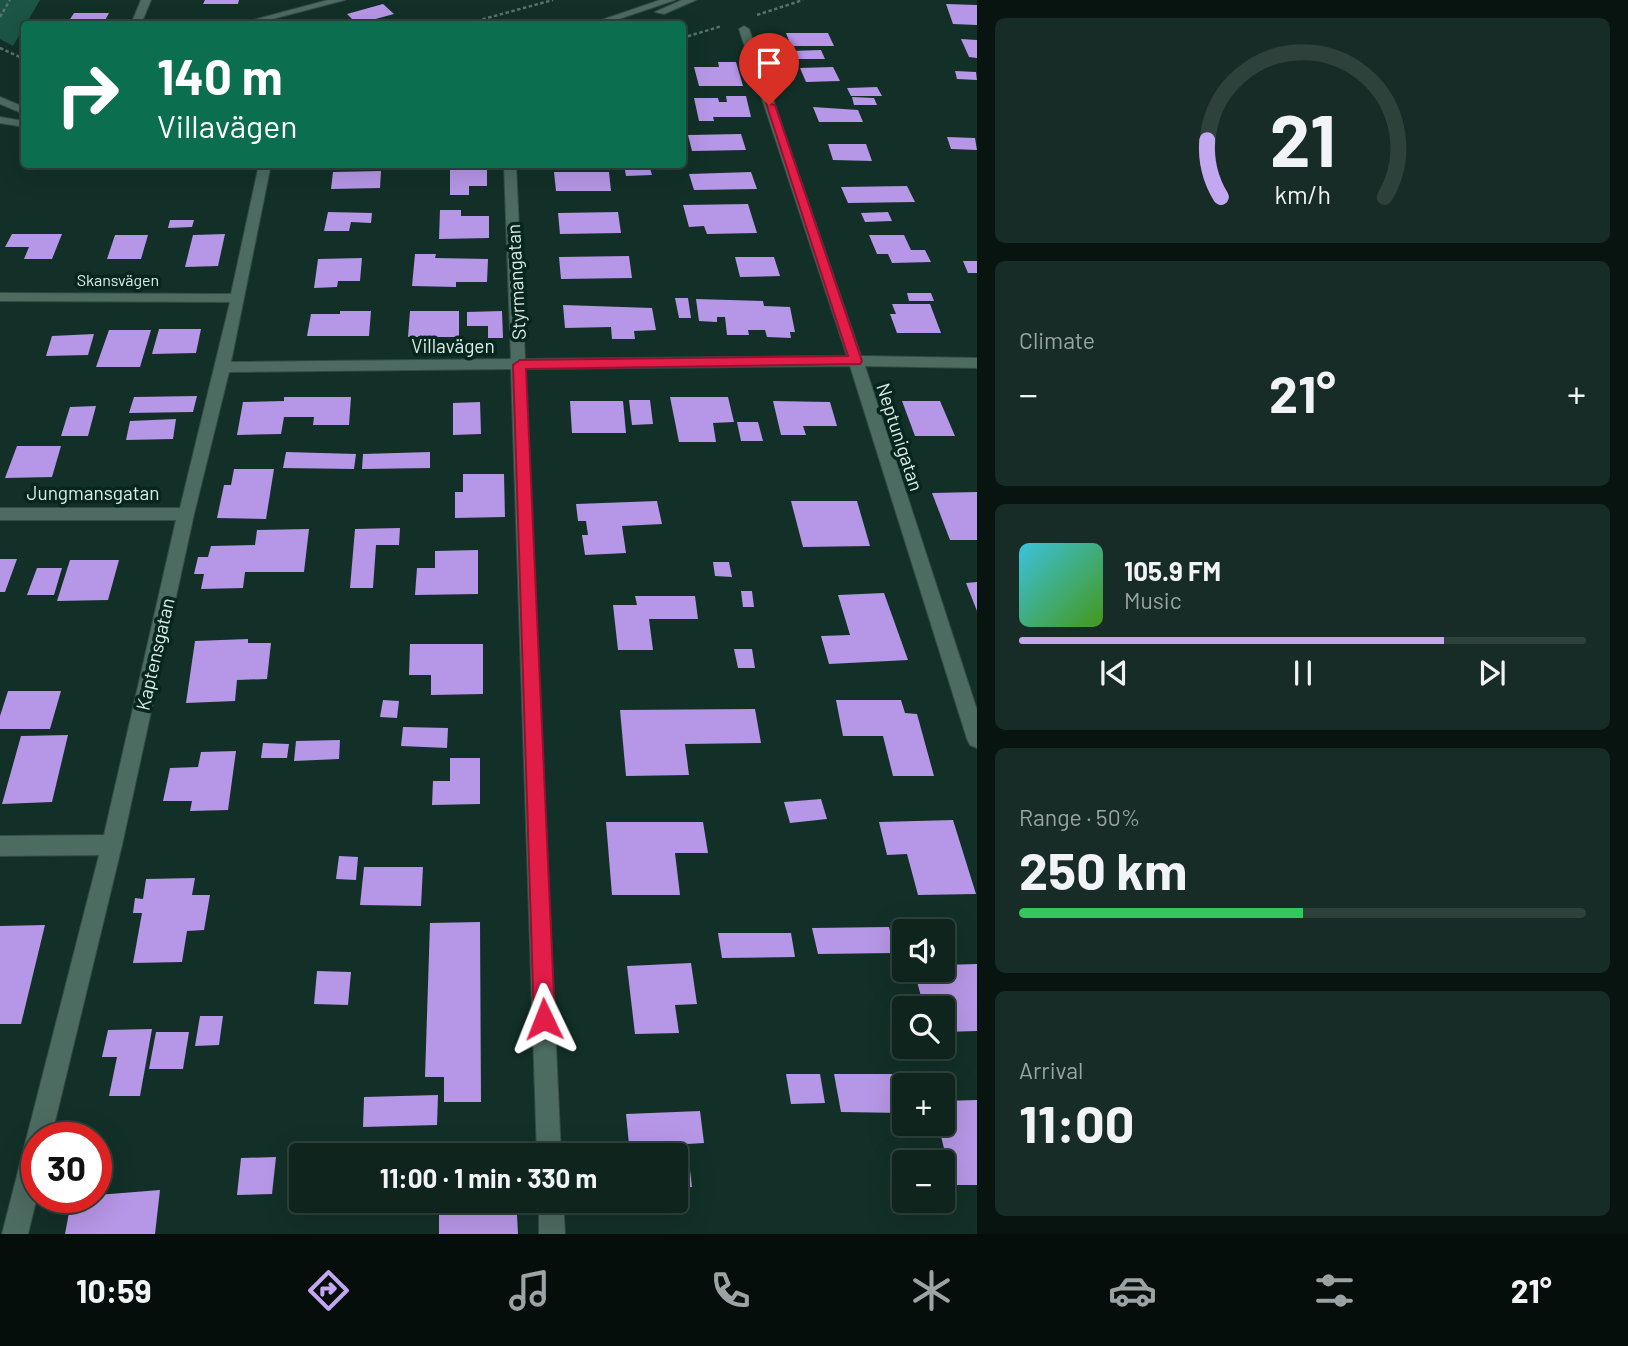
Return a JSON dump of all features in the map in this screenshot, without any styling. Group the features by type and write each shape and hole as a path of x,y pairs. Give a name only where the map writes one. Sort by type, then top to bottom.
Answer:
{"street":[{"path":"137,21 146,0"},
{"path":"255,21 340,0"},
{"path":"604,21 670,0"},
{"path":"632,21 691,0"},
{"name":"Neptunigatan","path":"744,29 856,361 977,739"},
{"path":"0,100 21,110"},
{"path":"0,120 21,124"},
{"name":"Styrmangatan","path":"510,168 549,1143"},
{"name":"Kaptensgatan","path":"43,1122 112,845 186,514 223,367 264,169"},
{"name":"Skansvägen","path":"0,297 236,298"},
{"name":"Villavägen","path":"223,367 856,361 977,363"},
{"name":"Jungmansgatan","path":"0,514 186,514"},
{"path":"0,845 112,845"},
{"path":"15,1234 21,1210"},
{"path":"551,1213 552,1234"}],"path":[{"path":"0,18 10,0"},
{"path":"475,21 553,0"},
{"path":"0,48 21,58"}],"green space":[{"path":"0,0 40,0 28,21 21,21 21,32 13,46 0,39"}],"building":[{"path":"205,0 239,0 238,4 203,4"},
{"path":"383,4 394,14 368,21 354,21 347,14"},
{"path":"946,4 977,5 977,25 953,24"},
{"path":"74,13 109,13 105,21 69,21"},
{"path":"786,33 828,33 834,46 791,46"},
{"path":"961,39 977,40 977,58 969,57"},
{"path":"821,50 825,59 795,59 791,51"},
{"path":"718,62 736,62 743,86 699,86 694,67 719,67"},
{"path":"833,67 840,81 806,82 800,68"},
{"path":"955,71 976,72 977,80 957,79"},
{"path":"877,87 882,96 851,96 847,88"},
{"path":"726,96 746,96 751,117 713,117 714,121 699,121 694,98 718,98 719,102 727,102"},
{"path":"852,97 874,98 877,105 854,105"},
{"path":"813,107 858,110 863,122 819,122"},
{"path":"741,134 746,150 692,151 688,135"},
{"path":"947,137 975,138 977,150 951,149"},
{"path":"828,144 866,144 872,161 833,160"},
{"path":"625,168 650,168 652,175 626,176"},
{"path":"450,169 487,169 487,186 469,186 469,195 450,195"},
{"path":"381,171 380,188 331,189 333,172"},
{"path":"554,172 609,172 611,191 556,191"},
{"path":"751,172 757,189 694,190 689,174"},
{"path":"907,186 915,202 848,203 841,187"},
{"path":"748,204 757,233 707,234 704,226 689,227 683,205"},
{"path":"440,210 461,210 461,216 489,216 489,238 439,239"},
{"path":"328,212 372,213 371,223 351,222 349,231 324,231"},
{"path":"618,212 621,233 560,234 558,213"},
{"path":"888,212 892,221 865,222 861,213"},
{"path":"170,220 194,220 192,227 168,228"},
{"path":"12,234 62,234 52,259 24,259 29,247 5,247"},
{"path":"225,234 218,266 185,267 193,235"},
{"path":"115,235 148,235 141,259 107,259"},
{"path":"869,235 904,235 911,250 925,250 931,262 892,263 888,254 877,254"},
{"path":"415,254 436,254 435,258 488,259 487,282 456,282 456,287 412,286"},
{"path":"629,256 632,278 561,279 559,257"},
{"path":"735,257 774,257 780,276 740,277"},
{"path":"362,258 360,281 338,281 337,287 314,288 318,259"},
{"path":"963,261 977,261 977,273 968,273"},
{"path":"907,293 931,293 934,301 909,301"},
{"path":"675,298 688,298 691,318 679,318"},
{"path":"696,299 763,301 764,306 790,307 795,332 790,332 791,338 767,337 765,330 748,330 749,335 727,335 725,317 717,317 717,322 699,321"},
{"path":"892,304 930,304 941,333 897,333 890,314 896,314"},
{"path":"563,305 652,308 656,330 634,331 635,339 612,339 611,327 565,328"},
{"path":"340,311 371,311 369,336 307,336 311,314 340,314"},
{"path":"410,311 459,311 459,337 408,337"},
{"path":"502,311 503,338 488,338 488,326 467,326 467,312"},
{"path":"159,329 201,329 196,353 152,354"},
{"path":"109,330 151,330 140,367 96,367"},
{"path":"94,334 88,355 46,356 52,336"},
{"path":"197,396 193,412 129,413 134,397"},
{"path":"284,397 351,397 349,425 313,425 314,417 284,417 281,434 237,435 243,402 284,401"},
{"path":"670,397 728,397 734,422 713,423 716,442 679,442"},
{"path":"629,400 650,400 653,424 632,425"},
{"path":"570,401 623,401 626,433 572,433"},
{"path":"773,401 830,402 837,426 803,426 806,435 781,435"},
{"path":"902,401 940,401 955,436 915,436"},
{"path":"480,402 481,434 453,435 453,403"},
{"path":"96,406 88,436 61,436 70,407"},
{"path":"176,419 173,439 126,440 130,421"},
{"path":"737,422 758,422 763,441 741,441"},
{"path":"17,446 61,446 52,477 5,478"},
{"path":"286,452 356,454 354,469 283,468"},
{"path":"430,452 430,468 362,469 363,454"},
{"path":"234,469 274,469 266,519 217,518 224,485 231,485"},
{"path":"463,474 504,474 505,517 455,518 455,492 463,492"},
{"path":"977,492 977,540 950,540 932,493"},
{"path":"657,501 662,524 622,526 626,553 585,555 582,535 588,535 586,521 578,521 576,504"},
{"path":"791,501 857,501 870,546 803,547"},
{"path":"400,528 399,545 376,545 373,588 350,588 355,529"},
{"path":"309,529 304,572 245,572 243,588 201,589 204,574 194,574 198,557 208,557 211,546 255,545 257,530"},
{"path":"478,550 478,594 415,595 417,568 435,568 435,551"},
{"path":"0,559 17,559 5,592 0,592"},
{"path":"70,560 119,560 108,600 57,601"},
{"path":"713,562 729,562 732,577 715,576"},
{"path":"37,568 62,568 54,595 27,595"},
{"path":"977,582 977,611 966,583"},
{"path":"741,591 752,591 754,607 743,607"},
{"path":"884,593 908,660 829,664 821,636 850,635 838,595"},
{"path":"635,596 695,596 698,619 649,619 653,650 618,650 613,605 637,605"},
{"path":"248,639 248,643 271,643 267,679 237,680 235,701 186,703 195,641"},
{"path":"410,644 483,644 483,694 431,695 431,675 409,675"},
{"path":"734,649 752,649 755,668 738,668"},
{"path":"8,691 61,691 50,729 0,729 0,716"},
{"path":"383,700 399,701 397,718 380,717"},
{"path":"836,700 901,700 905,713 917,714 934,776 893,776 883,736 843,736"},
{"path":"755,709 761,743 685,744 689,775 626,776 620,710"},
{"path":"403,727 448,728 447,748 401,746"},
{"path":"68,735 52,802 2,804 21,736"},
{"path":"340,740 339,759 294,761 296,741"},
{"path":"263,743 289,744 287,758 261,758"},
{"path":"236,751 228,810 190,811 192,801 163,801 170,768 198,767 201,752"},
{"path":"450,758 480,758 480,804 432,805 433,781 450,781"},
{"path":"821,799 827,819 790,823 784,802"},
{"path":"953,820 976,894 918,895 907,854 887,855 879,822"},
{"path":"606,822 703,822 708,853 675,853 680,895 612,895"},
{"path":"339,856 358,857 356,880 336,879"},
{"path":"364,867 423,867 421,906 360,905"},
{"path":"195,878 192,895 210,895 204,930 187,931 182,962 133,963 142,913 133,913 135,898 143,899 146,879"},
{"path":"480,922 481,1102 444,1102 444,1077 425,1077 430,923"},
{"path":"45,925 21,1024 0,1024 0,926"},
{"path":"889,927 892,953 818,954 812,928"},
{"path":"718,933 791,933 795,957 722,958"},
{"path":"691,963 697,1004 675,1005 679,1033 635,1034 627,966"},
{"path":"977,964 977,1031 955,1032 955,996 921,996 917,982 955,982 955,965"},
{"path":"317,971 351,972 348,1005 314,1004"},
{"path":"200,1016 223,1016 219,1045 195,1046"},
{"path":"152,1029 140,1096 109,1096 117,1057 102,1057 108,1030"},
{"path":"156,1032 189,1032 183,1069 149,1069"},
{"path":"786,1074 820,1074 825,1103 791,1104"},
{"path":"834,1074 892,1074 892,1113 841,1112"},
{"path":"438,1095 437,1125 363,1127 364,1097"},
{"path":"977,1100 977,1185 955,1185 955,1150 944,1150 941,1136 955,1136 955,1101"},
{"path":"700,1111 704,1143 629,1143 626,1114"},
{"path":"688,1153 692,1187 688,1187"},
{"path":"276,1157 272,1194 237,1195 241,1158"},
{"path":"160,1190 155,1234 65,1234 69,1213 112,1213 112,1194"},
{"path":"439,1215 517,1215 518,1234 439,1234"}],"route":[{"path":"544,1019 520,365 856,361 769,105"}]}
